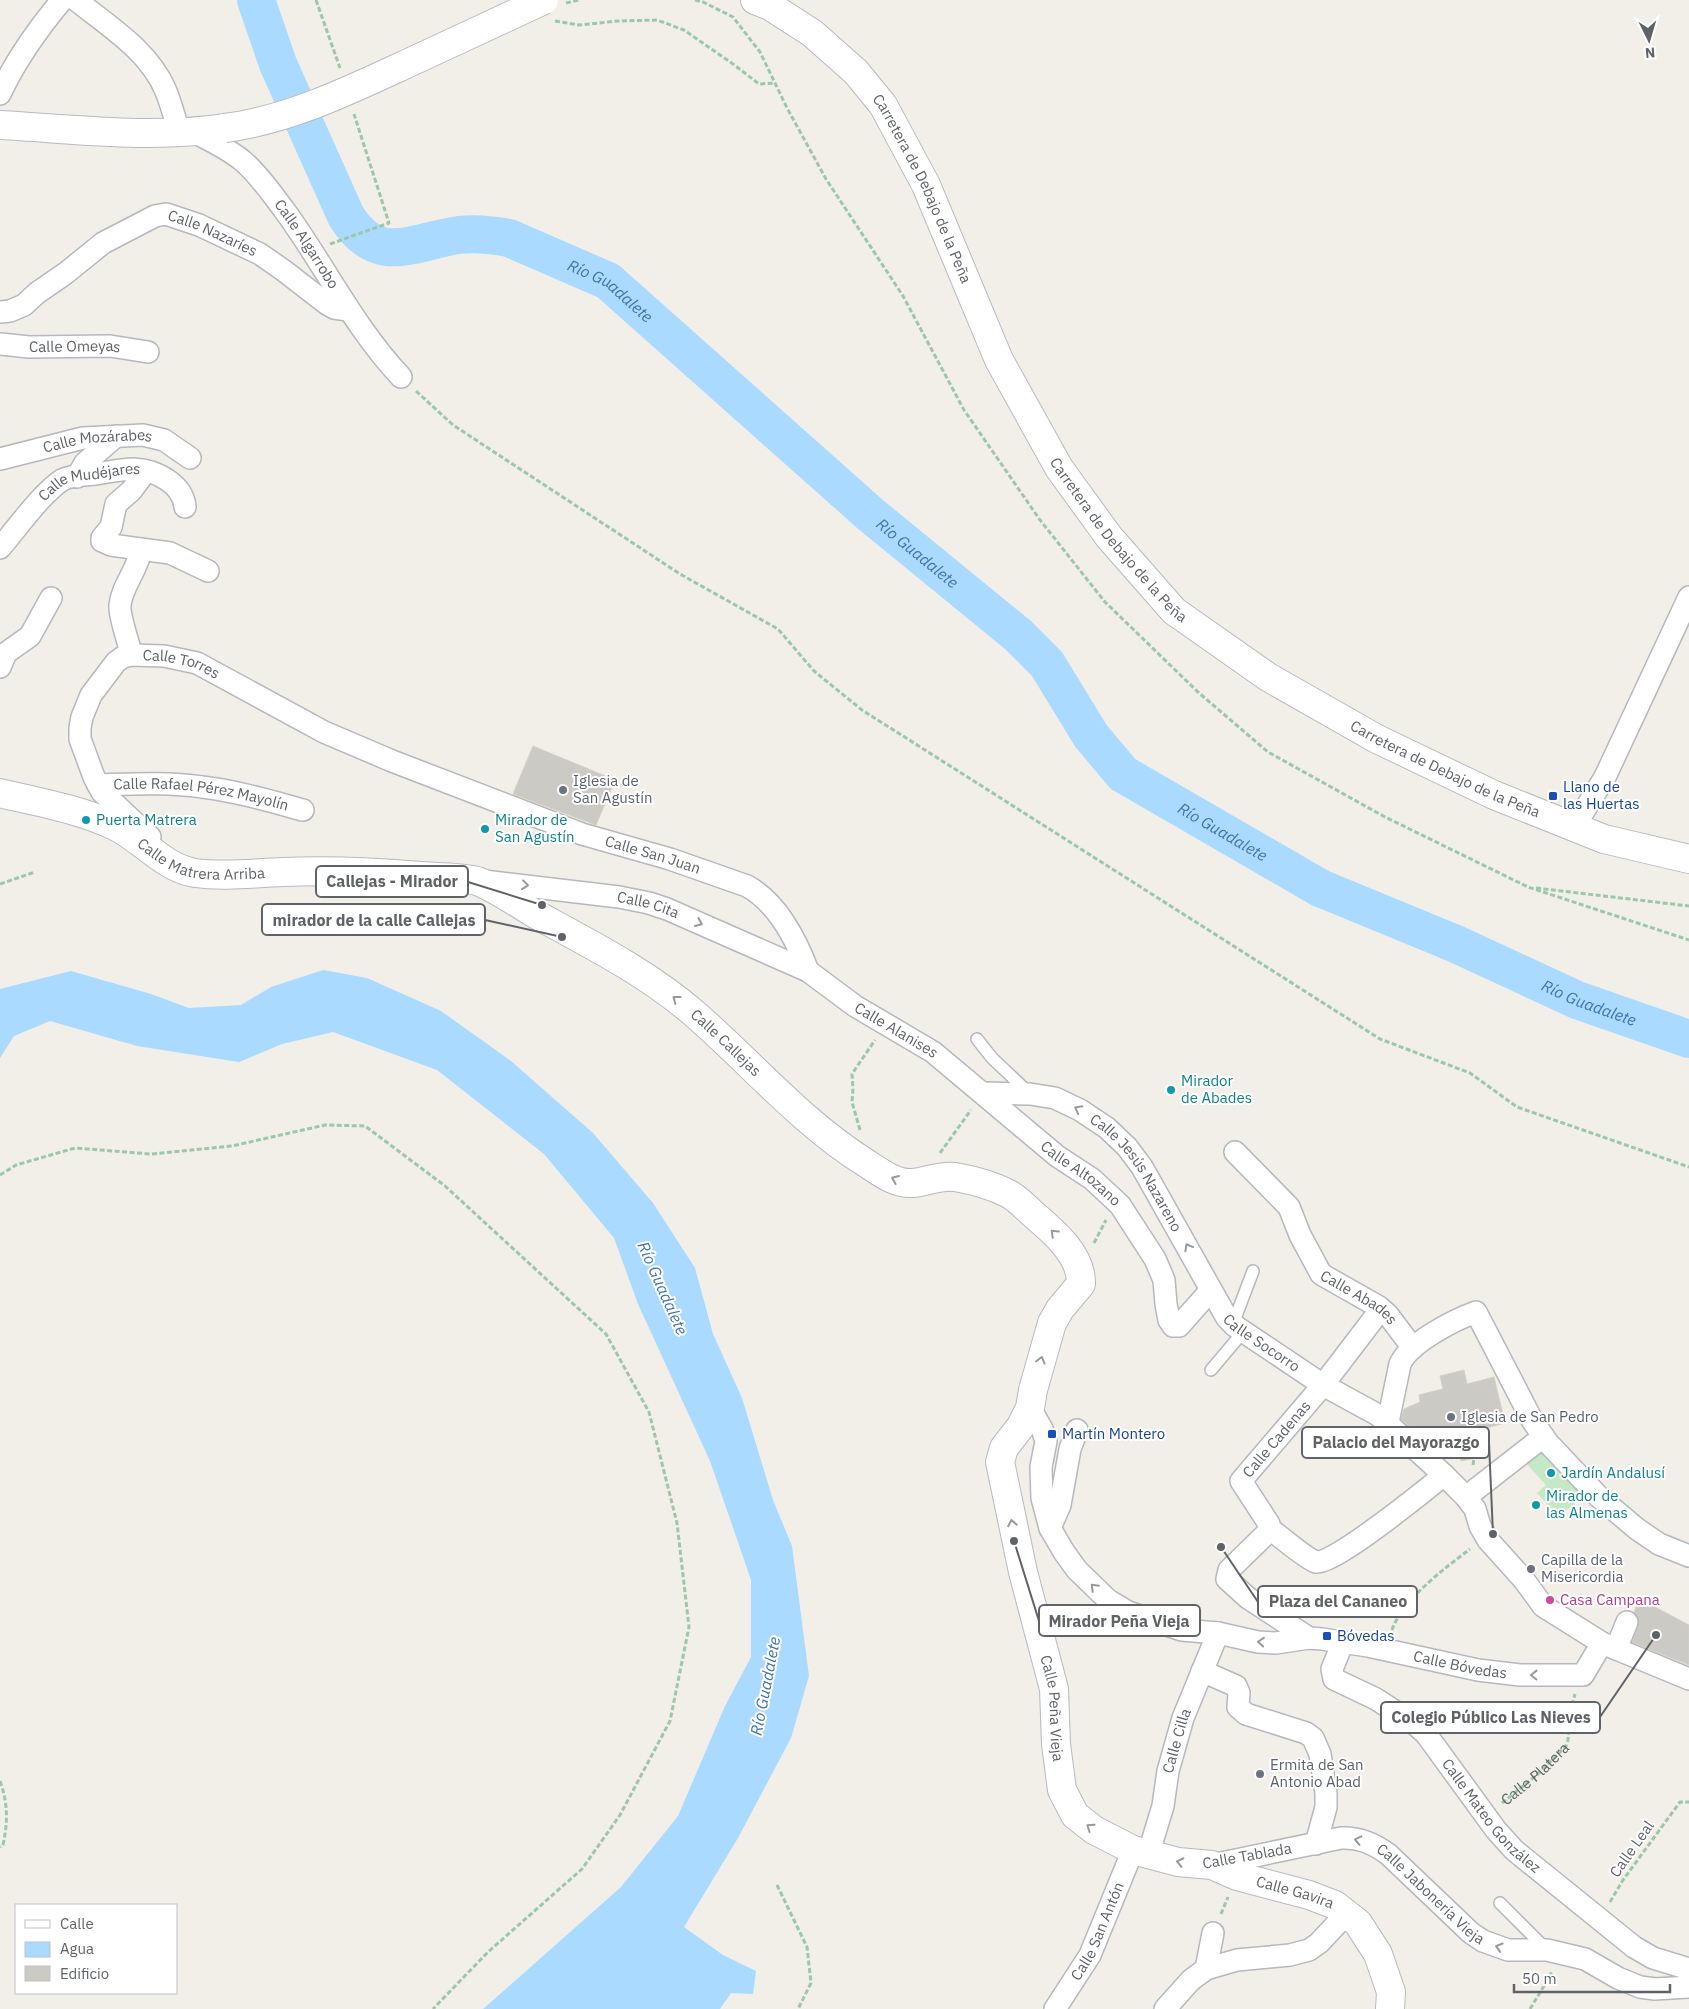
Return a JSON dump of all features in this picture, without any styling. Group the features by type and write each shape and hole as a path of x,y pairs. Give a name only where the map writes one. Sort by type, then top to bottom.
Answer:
{"street":[{"path":"0,94 17,58 35,32 62,0"},
{"path":"76,0 132,45 153,68 187,133"},
{"name":"Carretera de Debajo de la Peña","path":"755,0 770,6 812,33 856,72 883,105 926,185 999,360 1059,468 1109,537 1174,612 1268,677 1377,739 1494,795 1604,839 1689,859"},
{"name":"Calle Algarrobo","path":"0,125 117,132 187,133 257,122 310,105 546,8"},
{"name":"Calle Algarrobo","path":"187,133 227,149 243,161 264,182 304,237 348,310 377,350 401,377"},
{"name":"Calle Nazaríes","path":"0,312 10,311 24,304 37,292 103,243 155,216 166,214 199,224 260,254 284,270 327,304 334,308 348,310"},
{"name":"Calle Omeyas","path":"0,344 36,347 110,346 148,352"},
{"name":"Calle Mozárabes","path":"0,459 70,440 143,435 158,437 172,444 190,458"},
{"path":"77,477 84,463 116,436"},
{"name":"Calle Mudéjares","path":"0,548 42,498 64,479 132,469 146,471 163,477 173,484 182,496 185,507"},
{"path":"146,471 131,491 116,504 111,527 102,538 102,541 111,545 170,553 208,571"},
{"path":"131,655 128,638 120,615 120,605 125,589 138,563 141,550"},
{"path":"1574,827 1604,777 1689,597"},
{"path":"0,667 6,653 30,636 51,598"},
{"name":"Calle Torres","path":"162,858 157,844 116,806 98,785 80,739 82,717 90,695 116,662 123,657 131,655 164,656 196,664 324,732 458,786"},
{"name":"Calle Rafael Pérez Mayolín","path":"98,785 200,786 304,810"},
{"name":"Calle San Juan","path":"458,786 582,834 670,859 747,886 757,892 785,924 796,941 808,971"},
{"name":"Calle Matrera Arriba","path":"0,793 81,813 127,832 177,868 191,872 209,874 330,871"},
{"name":"Calle Callejas","path":"330,871 389,873 476,881 608,954 659,986 706,1025 758,1076 812,1124 851,1154 891,1178 903,1182 916,1182 942,1176 962,1179 997,1189 1012,1197 1060,1238 1080,1274"},
{"name":"Calle Cita","path":"476,881 619,897 650,903 808,971"},
{"name":"Calle Alanises","path":"808,971 856,1006 933,1052 983,1093"},
{"name":"Calle Jesús Nazareno","path":"983,1093 1030,1094 1055,1098 1080,1110 1107,1128 1127,1147 1142,1168 1172,1218 1210,1291"},
{"name":"Calle Altozano","path":"983,1093 1050,1150 1092,1178 1117,1201"},
{"name":"Calle Abades","path":"1235,1152 1288,1207 1300,1235 1321,1274 1381,1309 1413,1348"},
{"path":"1117,1201 1150,1250 1160,1269 1164,1280 1169,1320 1173,1326 1179,1326 1210,1291"},
{"name":"Calle Peña Vieja","path":"1080,1274 1079,1288 1060,1309 1049,1331 1030,1408 1021,1426 1004,1448 1000,1462 1018,1553 1054,1688 1056,1744 1062,1790 1069,1806 1085,1824 1107,1838 1141,1852"},
{"name":"Calle Socorro","path":"1210,1291 1220,1308 1238,1328 1323,1385 1370,1409 1388,1422 1444,1474 1475,1509 1480,1526 1486,1537 1524,1580 1543,1606 1609,1646 1689,1679"},
{"path":"1323,1385 1381,1309"},
{"path":"1388,1422 1400,1364 1405,1356 1435,1333 1476,1312 1543,1437 1599,1497 1631,1524 1659,1544 1689,1556"},
{"name":"Calle Cadenas","path":"1270,1529 1269,1524 1241,1481 1323,1385"},
{"path":"1030,1408 1042,1429 1046,1441 1041,1467 1042,1498 1050,1528 1077,1570 1097,1590 1119,1607 1171,1627 1218,1633 1258,1642 1276,1643 1309,1638"},
{"path":"1050,1528 1060,1505 1070,1449 1077,1430"},
{"path":"1466,1497 1543,1437"},
{"path":"1309,1638 1248,1598 1227,1579 1229,1570 1270,1529 1314,1561 1323,1562 1367,1534 1444,1474"},
{"path":"1583,1676 1627,1622"},
{"name":"Calle Cilla","path":"1141,1852 1163,1806 1168,1771 1182,1718 1218,1633"},
{"name":"Calle Bóvedas","path":"1309,1638 1343,1642 1484,1671 1520,1675 1583,1676"},
{"name":"Calle Mateo González","path":"1343,1642 1332,1669 1334,1679 1376,1699 1421,1729 1435,1744 1506,1842 1520,1856 1644,1953 1653,1958 1689,1969"},
{"path":"1202,1671 1236,1686 1239,1693 1238,1707 1246,1714 1306,1733 1313,1738 1320,1754 1326,1800 1316,1844"},
{"name":"Calle Jabonería Vieja","path":"1316,1844 1351,1838 1374,1845 1388,1854 1477,1938 1499,1948 1523,1951 1547,1950 1585,1959 1626,1982 1640,1987 1655,1989"},
{"name":"Calle Tablada","path":"1141,1852 1191,1864 1212,1865 1316,1844"},
{"name":"Calle San Antón","path":"1055,2009 1090,1955 1141,1852"},
{"name":"Calle Gavira","path":"1212,1865 1236,1876 1324,1899 1347,1913 1358,1923 1373,1945 1395,2003"},
{"path":"1165,2009 1191,1980 1206,1969 1237,1960 1290,1955 1309,1950 1319,1943 1347,1913"},
{"path":"1206,1969 1213,1934"},
{"path":"1644,1953 1643,1961 1646,1965 1689,1986"},
{"path":"1655,1989 1689,1986"},
{"path":"1655,1989 1689,1999"}],"lane":[{"path":"977,1039 997,1064 1030,1094"},
{"path":"1211,1370 1238,1328 1253,1271"},
{"path":"1500,1904 1547,1950"}],"path":[{"path":"546,8 554,21 579,26 618,21 657,20 684,30 734,64 759,84 775,83"},
{"path":"339,241 380,226"},
{"path":"401,377 453,425 680,574 778,629 814,670 862,710 1380,1039 1470,1073 1517,1107 1689,1167"},
{"path":"0,884 35,872"},
{"path":"1528,887 1689,906"},
{"path":"851,1154 858,1142 860,1131 852,1102 854,1089 852,1074 886,1023"},
{"path":"942,1176 936,1161 937,1157 983,1093"},
{"path":"0,1175 16,1165 75,1148 151,1154 232,1146 325,1125 365,1126 445,1186 606,1334 649,1412 677,1523 689,1626 670,1721 620,1815 582,1869 488,1952 433,2009"},
{"name":"Calle Altozano","path":"1080,1274 1094,1242 1117,1201"},
{"path":"1385,1650 1394,1624 1421,1590 1486,1537"},
{"name":"Calle Platera","path":"1487,1817 1538,1774 1566,1746 1570,1713 1583,1676"},
{"path":"0,1781 5,1796 8,1823 0,1847"},
{"name":"Calle Leal","path":"1600,1920 1623,1880 1680,1802 1689,1802"},
{"path":"1213,1934 1236,1876"},
{"path":"777,1885 807,1947 811,1983 798,2009"},
{"path":"1523,1951 1552,1967 1550,1976 1530,2009"}],"green space":[{"name":"Jardín Andalusí","path":"1542,1446 1585,1494 1559,1517 1537,1493 1546,1485 1525,1462"}],"water":[{"path":"323,970 367,978 441,1011 511,1061 593,1133 653,1203 695,1268 713,1334 742,1398 773,1500 792,1546 809,1676 791,1738 738,1838 684,1927 723,1955 756,1971 753,1994 731,1993 720,2009 483,2009 621,1887 678,1816 725,1706 751,1657 751,1580 710,1461 638,1304 614,1238 544,1154 437,1070 333,1032 282,1044 239,1062 137,1046 50,1021 14,1036 0,1058 0,989 71,971 151,994 189,1008 241,1005 271,987"}],"building":[{"name":"Iglesia de San Agustín","path":"533,746 615,780 596,825 513,794"},
{"name":"Iglesia de San Pedro","path":"1464,1370 1467,1384 1494,1377 1505,1423 1483,1429 1489,1455 1461,1461 1455,1436 1430,1442 1429,1436 1421,1437 1401,1419 1404,1409 1420,1402 1419,1395 1443,1389 1440,1376"},
{"path":"1640,1599 1689,1625 1689,1665 1632,1642 1639,1621 1634,1612"}],"waterway":[{"name":"Río Guadalete","path":"256,0 278,64 346,216 358,232 371,242 384,246 398,247 459,235 491,235 509,238 608,281 870,514 1018,635 1047,664 1091,736 1123,774 1320,888 1456,944 1577,1000 1689,1039"}],"place":[{"name":"Iglesia de San Agustín","path":"563,790"},
{"name":"Llano de las Huertas","path":"1553,796"},
{"name":"Puerta Matrera","path":"86,820"},
{"name":"Mirador de San Agustín","path":"485,829"},
{"name":"Callejas - Mirador","path":"542,905"},
{"name":"mirador de la calle Callejas","path":"562,937"},
{"name":"Mirador de Abades","path":"1171,1090"},
{"name":"Iglesia de San Pedro","path":"1451,1417"},
{"name":"Martín Montero","path":"1052,1434"},
{"name":"Jardín Andalusí","path":"1551,1473"},
{"name":"Mirador de las Almenas","path":"1536,1505"},
{"name":"Palacio del Mayorazgo","path":"1493,1534"},
{"name":"Mirador Peña Vieja","path":"1014,1541"},
{"name":"Plaza del Cananeo","path":"1221,1547"},
{"name":"Capilla de la Misericordia","path":"1531,1569"},
{"name":"Casa Campana","path":"1550,1600"},
{"name":"Colegio Público Las Nieves","path":"1656,1635"},
{"name":"Bóvedas","path":"1327,1636"},
{"name":"Ermita de San Antonio Abad","path":"1260,1774"}]}
